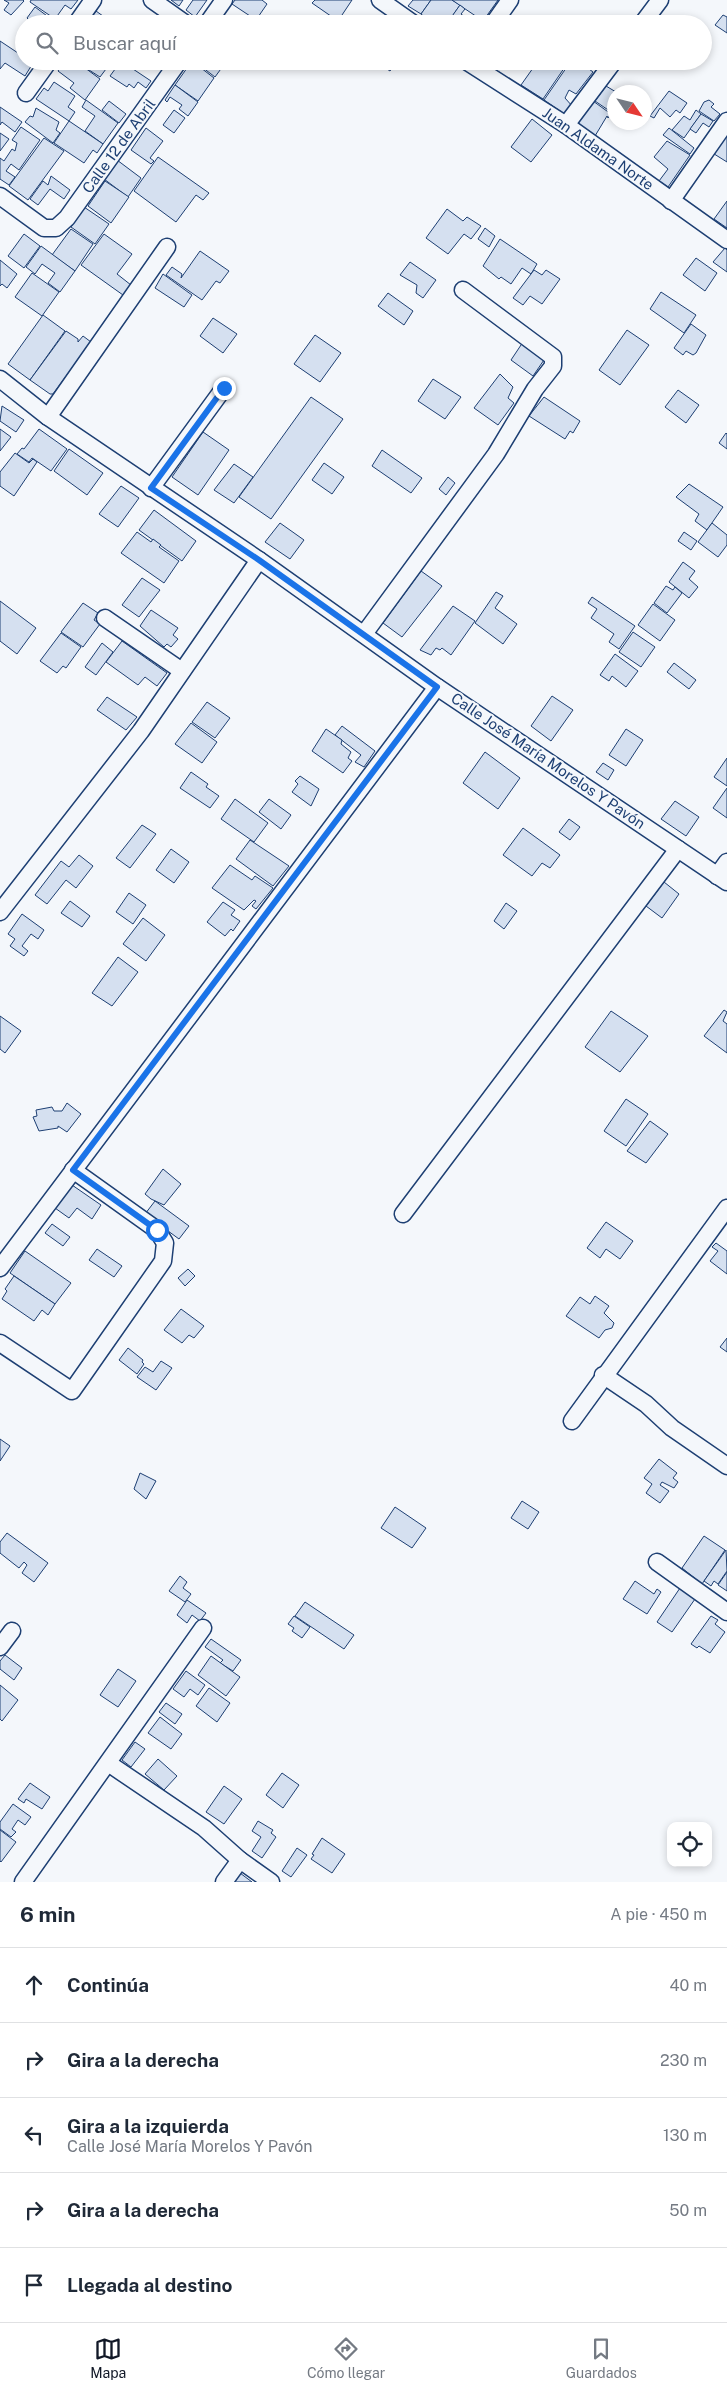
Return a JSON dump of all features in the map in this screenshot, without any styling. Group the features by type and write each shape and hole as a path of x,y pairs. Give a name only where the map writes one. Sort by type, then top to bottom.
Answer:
{"street":[{"path":"82,15 93,0"},
{"path":"152,0 173,15"},
{"path":"213,15 224,0"},
{"path":"380,0 401,15"},
{"path":"499,15 510,0"},
{"path":"649,15 660,0"},
{"path":"26,93 43,70"},
{"name":"Calle 12 de Abril","path":"0,196 44,228 56,228 67,218 174,70"},
{"name":"Juan Aldama Norte","path":"480,70 566,125 727,240"},
{"path":"566,125 607,70"},
{"path":"671,201 727,121"},
{"path":"48,416 167,247"},
{"path":"364,634 496,454 535,389 553,366 553,357 463,290"},
{"name":"Calle José María Morelos Y Pavón","path":"0,379 48,416 259,560 437,687 722,879"},
{"path":"151,488 224,388"},
{"path":"0,912 140,731 259,560"},
{"path":"105,618 182,671"},
{"path":"0,1268 437,687"},
{"path":"404,1214 678,849"},
{"path":"722,879 727,862"},
{"path":"0,1343 72,1391 163,1262 165,1243 157,1230 73,1170"},
{"path":"572,1421 727,1208"},
{"path":"603,1376 646,1404 672,1428 727,1466"},
{"path":"657,1562 727,1612"},
{"path":"23,1882 203,1628"},
{"path":"0,1647 12,1631"},
{"path":"108,1763 204,1828 240,1860 271,1882"},
{"path":"224,1882 240,1860"}],"building":[{"path":"4,0 24,1 11,15 4,10 9,3"},
{"path":"31,0 78,0 71,9 65,5 58,15 49,15 30,2"},
{"path":"171,0 183,0 179,6"},
{"path":"193,0 207,0 196,15 192,15 186,10"},
{"path":"235,0 262,0 267,4 259,15 248,15 232,4"},
{"path":"315,0 352,0 342,15 329,15 312,3"},
{"path":"413,0 431,0 421,14 408,6"},
{"path":"431,0 452,0 460,5 453,15 421,14"},
{"path":"452,0 498,0 487,15 474,15"},
{"path":"460,5 465,9 461,14 462,15 453,15"},
{"path":"35,7 46,15 29,15"},
{"path":"96,11 102,15 93,15"},
{"path":"723,15 727,17 727,33 715,25"},
{"path":"0,41 15,51 15,70 5,63 0,69"},
{"path":"16,70 29,70 25,76"},
{"path":"88,70 100,79 85,100 70,88 74,83 58,71"},
{"path":"89,70 105,70 100,77"},
{"path":"114,70 134,70 151,81 146,88 138,82 134,88 129,84 127,87 110,76"},
{"path":"186,70 204,70 214,78 198,101 175,85"},
{"path":"206,70 220,70 215,77"},
{"path":"532,70 563,70 543,99 521,85"},
{"path":"565,70 590,70 593,72 576,94 569,90 565,98 573,107 566,115 544,100"},
{"path":"54,82 75,96 68,107 75,112 69,121 36,99 44,88 48,91"},
{"path":"175,85 198,102 188,116 179,109 182,105 170,97 167,102 165,100"},
{"path":"606,86 607,87 607,109 595,101"},
{"path":"669,91 687,103 680,113 676,110 670,117 660,108 654,118 652,113"},
{"path":"86,100 118,123 103,144 85,131 95,116 82,107"},
{"path":"709,100 714,104 711,107 720,114 714,121 699,111 704,102"},
{"path":"109,101 126,114 119,123 102,110"},
{"path":"593,101 607,111 607,116 595,136 577,123"},
{"path":"0,107 22,122 15,132 2,122 0,125"},
{"path":"36,108 59,122 56,130 60,133 53,143 25,122 30,116 33,117"},
{"path":"174,110 185,118 174,133 163,125"},
{"path":"696,110 701,114 684,138 672,130 684,116 690,120"},
{"path":"701,114 713,121 709,127 703,123 696,133 690,129"},
{"path":"532,119 552,135 531,162 511,147"},
{"path":"69,121 103,144 97,153 93,150 84,163 54,143"},
{"path":"21,127 40,140 19,170 11,164 6,171 15,177 9,185 0,179 0,158 4,161 12,149 15,151 17,143 12,140"},
{"path":"146,128 163,141 150,158 154,161 151,164 131,150"},
{"path":"669,128 694,148 690,154 663,135"},
{"path":"727,132 727,162 711,152"},
{"path":"0,133 9,139 0,151"},
{"path":"44,138 64,151 28,200 9,186"},
{"path":"667,141 690,155 668,187 659,181 668,169 654,157"},
{"path":"158,157 209,193 203,200 196,195 176,222 134,191"},
{"path":"117,160 141,178 128,197 104,179"},
{"path":"51,176 70,190 64,199 50,189 38,205 30,199 43,181 48,185"},
{"path":"105,181 129,197 111,223 88,206"},
{"path":"727,201 727,228 714,219"},
{"path":"84,207 109,224 95,244 71,227"},
{"path":"447,209 463,221 467,217 481,226 471,239 464,234 448,254 426,238"},
{"path":"485,228 495,236 489,247 478,239"},
{"path":"71,229 93,244 75,271 52,255"},
{"path":"24,234 40,246 24,268 8,256"},
{"path":"104,234 132,254 117,274 131,285 123,295 81,265"},
{"path":"500,239 537,264 531,274 522,268 511,284 501,277 499,279 483,266"},
{"path":"41,246 75,271 60,292 48,283 55,273 42,264 35,274 26,267"},
{"path":"725,248 727,250 727,272 713,262"},
{"path":"200,251 229,271 220,283 216,281 202,300 166,275 172,267 182,274 181,278"},
{"path":"696,258 717,273 705,291 683,275"},
{"path":"0,260 17,274 7,288 2,284 0,286"},
{"path":"410,262 436,280 423,298 416,293 417,285 400,275"},
{"path":"534,270 542,275 546,270 560,279 542,304 530,296 523,305 513,298"},
{"path":"32,273 59,292 42,316 15,297"},
{"path":"163,274 192,295 184,307 155,288"},
{"path":"661,292 696,315 684,333 650,309"},
{"path":"388,293 413,311 404,325 378,306"},
{"path":"43,315 65,331 30,380 8,364"},
{"path":"213,318 237,334 223,353 200,336"},
{"path":"691,324 706,335 696,353 693,355 686,351 683,355 674,348"},
{"path":"627,330 649,345 620,385 599,370"},
{"path":"66,331 78,339 78,342 83,336 91,342 53,394 50,394 30,380"},
{"path":"315,335 341,353 320,382 294,364"},
{"path":"523,342 546,357 533,376 511,360"},
{"path":"500,374 513,387 508,398 514,403 498,425 474,408"},
{"path":"433,379 461,397 445,419 418,401"},
{"path":"678,390 699,405 686,423 665,407"},
{"path":"311,397 343,419 271,519 239,497"},
{"path":"544,397 580,421 573,433 570,431 565,439 529,416"},
{"path":"2,406 24,420 16,432 0,421"},
{"path":"0,429 11,437 0,451"},
{"path":"39,429 67,449 51,471 32,458 29,462 17,454 22,448 24,449"},
{"path":"203,432 229,450 198,495 172,477"},
{"path":"727,434 727,449 719,443"},
{"path":"69,449 103,473 87,495 54,471"},
{"path":"382,450 422,478 411,493 372,466"},
{"path":"15,453 29,463 33,459 37,462 14,496 0,486 0,472"},
{"path":"324,463 344,477 332,494 312,480"},
{"path":"234,464 253,477 234,503 214,490"},
{"path":"448,477 455,483 446,495 439,489"},
{"path":"689,484 723,507 707,530 695,521 699,514 676,497"},
{"path":"121,486 139,498 118,527 99,514"},
{"path":"154,510 196,541 182,561 139,530"},
{"path":"280,523 304,540 290,559 265,542"},
{"path":"712,523 727,535 727,545 718,557 698,542"},
{"path":"137,532 151,542 153,539 161,545 159,547 179,561 164,583 121,553"},
{"path":"684,532 697,541 691,550 678,541"},
{"path":"683,562 695,571 689,579 698,587 689,598 669,582"},
{"path":"421,571 442,586 402,637 383,623"},
{"path":"142,578 160,590 139,617 122,605"},
{"path":"666,586 673,590 675,587 682,593 667,613 654,603"},
{"path":"496,592 503,596 495,608 517,624 503,644 475,623"},
{"path":"592,597 635,626 619,649 609,642 614,634 591,618 597,609 588,603"},
{"path":"0,601 36,628 17,654 0,641"},
{"path":"83,603 98,613 94,620 100,624 83,647 61,632"},
{"path":"653,604 675,620 660,641 638,625"},
{"path":"453,606 475,621 451,655 442,648 440,650 436,648 431,655 420,650"},
{"path":"151,610 178,628 173,635 178,639 171,647 167,644 164,647 140,626"},
{"path":"633,632 655,647 641,667 619,652"},
{"path":"61,633 81,647 66,668 63,666 57,673 40,661"},
{"path":"122,641 167,673 157,686 145,677 138,685 106,662"},
{"path":"102,643 113,652 96,675 85,667"},
{"path":"615,654 638,671 626,687 612,676 609,681 600,675"},
{"path":"674,663 696,680 689,689 667,672"},
{"path":"552,696 573,710 551,741 531,726"},
{"path":"107,697 137,717 126,730 97,710"},
{"path":"207,702 230,718 215,738 192,722"},
{"path":"191,723 217,742 202,763 175,744"},
{"path":"342,726 375,751 364,767 355,762 361,755 335,735"},
{"path":"326,729 342,740 341,744 351,752 348,758 352,761 343,773 312,751"},
{"path":"626,729 643,740 626,766 609,755"},
{"path":"485,752 520,778 498,809 463,783"},
{"path":"727,758 727,786 714,777"},
{"path":"603,763 614,770 608,780 596,772"},
{"path":"191,772 208,784 206,787 219,796 210,808 180,788"},
{"path":"300,776 319,789 311,806 292,792 298,784 295,781"},
{"path":"727,788 727,818 713,808"},
{"path":"235,799 268,823 254,842 221,819"},
{"path":"269,799 291,815 281,829 259,812"},
{"path":"675,801 699,817 686,836 661,819"},
{"path":"569,819 580,827 570,840 559,832"},
{"path":"142,825 156,834 130,868 116,858"},
{"path":"523,828 560,855 550,868 542,863 532,876 503,855"},
{"path":"250,840 289,866 273,886 236,859"},
{"path":"171,849 189,862 174,883 156,870"},
{"path":"79,855 93,866 76,888 66,880 47,904 35,895 61,861 69,867"},
{"path":"230,865 252,880 255,876 273,888 256,909 252,906 256,901 254,900 244,910 212,888"},
{"path":"664,882 679,894 662,918 646,906"},
{"path":"129,893 146,905 133,924 116,912"},
{"path":"70,901 90,916 82,927 61,913"},
{"path":"223,902 235,910 231,915 240,921 233,931 231,929 225,936 207,922"},
{"path":"506,903 517,911 504,929 494,921"},
{"path":"22,914 44,930 38,939 31,934 22,946 28,951 24,956 10,946 15,939 8,934"},
{"path":"143,918 165,935 146,961 123,944"},
{"path":"118,957 138,972 112,1006 92,993"},
{"path":"724,1010 727,1012 723,1021 727,1024 727,1053 704,1036"},
{"path":"611,1011 648,1036 620,1072 585,1047"},
{"path":"0,1016 21,1031 5,1053 0,1049"},
{"path":"626,1099 648,1114 626,1146 604,1131"},
{"path":"67,1103 81,1114 67,1132 58,1126 58,1128 39,1131 33,1117 37,1116 36,1110 52,1107 54,1111 62,1111"},
{"path":"650,1121 668,1134 646,1163 627,1151"},
{"path":"163,1169 181,1184 164,1205 145,1194"},
{"path":"72,1185 101,1205 92,1219 77,1208 69,1218 55,1208"},
{"path":"155,1201 189,1226 179,1239 145,1214"},
{"path":"606,1222 633,1241 620,1259 606,1249 600,1258 587,1248"},
{"path":"52,1224 70,1237 63,1246 45,1233"},
{"path":"716,1243 727,1251 727,1274 710,1261 718,1251 712,1247"},
{"path":"97,1249 122,1266 114,1277 89,1260"},
{"path":"25,1251 71,1283 55,1304 10,1273"},
{"path":"188,1269 195,1276 185,1286 178,1278"},
{"path":"14,1276 55,1304 48,1315 42,1310 34,1321 2,1299 7,1291 5,1289"},
{"path":"595,1296 609,1306 604,1313 614,1323 612,1328 605,1330 599,1338 566,1316 580,1297 590,1304"},
{"path":"181,1309 204,1326 194,1338 189,1335 182,1343 164,1330"},
{"path":"727,1338 727,1352 720,1347"},
{"path":"128,1348 143,1360 144,1364 137,1374 119,1360"},
{"path":"161,1361 172,1368 156,1390 137,1377 145,1367 153,1372"},
{"path":"0,1439 10,1446 0,1461"},
{"path":"659,1459 677,1473 673,1478 678,1482 674,1488 662,1482 660,1485 669,1491 660,1503 646,1493 652,1484 644,1478"},
{"path":"140,1473 156,1481 146,1499 134,1489"},
{"path":"522,1501 539,1512 528,1529 511,1518"},
{"path":"395,1507 426,1528 412,1548 381,1528"},
{"path":"7,1533 48,1563 34,1582 22,1573 27,1565 24,1562 19,1568 0,1553 0,1542"},
{"path":"704,1536 725,1550 702,1584 682,1568"},
{"path":"726,1550 727,1571 718,1584 714,1581 711,1586 704,1581"},
{"path":"727,1572 727,1591 718,1585"},
{"path":"180,1576 187,1582 183,1588 191,1594 185,1602 169,1591"},
{"path":"635,1581 654,1594 657,1589 661,1592 647,1614 623,1599"},
{"path":"680,1588 695,1599 672,1632 657,1622"},
{"path":"187,1600 206,1613 200,1621 192,1615 187,1623 177,1615"},
{"path":"305,1602 354,1635 344,1649 295,1616"},
{"path":"294,1616 310,1627 302,1638 292,1631 294,1628 288,1624"},
{"path":"711,1616 718,1620 715,1624 725,1632 710,1653 699,1646 697,1648 691,1644"},
{"path":"211,1639 241,1660 233,1671 220,1663 223,1660 205,1647"},
{"path":"5,1655 22,1668 14,1680 0,1669 0,1661"},
{"path":"211,1656 240,1677 226,1696 198,1675"},
{"path":"118,1669 136,1681 118,1707 100,1695"},
{"path":"186,1671 205,1685 198,1695 190,1689 184,1697 173,1689"},
{"path":"0,1685 18,1700 2,1721 0,1719"},
{"path":"209,1688 230,1703 217,1722 196,1706"},
{"path":"166,1703 182,1714 175,1724 159,1712"},
{"path":"160,1717 182,1734 171,1749 148,1733"},
{"path":"135,1742 145,1749 131,1767 122,1760"},
{"path":"158,1759 177,1776 164,1790 145,1774"},
{"path":"282,1773 299,1785 283,1808 266,1795"},
{"path":"30,1783 50,1797 42,1809 26,1799 24,1803 18,1799"},
{"path":"224,1786 242,1799 224,1824 206,1812"},
{"path":"13,1804 31,1817 25,1825 18,1820 12,1829 16,1832 11,1837 0,1829 0,1822"},
{"path":"258,1821 273,1830 271,1833 276,1837 262,1858 252,1851 261,1837 252,1831"},
{"path":"0,1830 16,1842 1,1862 0,1861"},
{"path":"322,1838 345,1854 332,1873 311,1859"},
{"path":"297,1848 307,1855 291,1877 282,1871"},
{"path":"240,1873 252,1882 233,1882"}],"route":[{"path":"157,1230 73,1170 437,687 259,560 151,488 224,388"}]}
